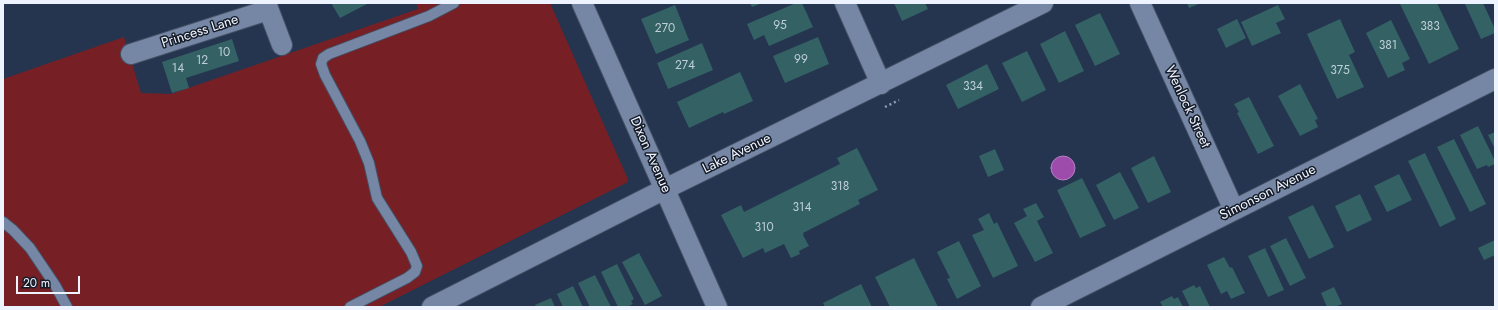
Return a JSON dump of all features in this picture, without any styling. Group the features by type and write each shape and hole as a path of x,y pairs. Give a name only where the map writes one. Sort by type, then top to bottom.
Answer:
{"street":[{"name":"Dixon Avenue","path":"582,3 666,189 717,307"},
{"path":"845,3 880,84"},
{"name":"Lake Avenue","path":"432,307 666,189 1043,3"},
{"name":"Wenlock Street","path":"1140,3 1234,210"},
{"path":"267,6 282,45"},
{"name":"Princess Lane","path":"131,54 267,6"},
{"name":"Simonson Avenue","path":"1041,307 1495,79"}],"lane":[{"path":"350,307 407,278 415,272 417,266 411,252 377,198 369,163 362,146 325,75 321,64 323,58 341,48 429,16 454,3"},
{"path":"3,222 30,248 52,280 67,307"}],"shaded area":[{"path":"416,3 550,3 628,182 379,307 3,307 3,79 124,37 141,93 171,94 418,9"},
{"path":"1063,156 1072,159 1075,168 1072,177 1063,180 1054,177 1051,168 1054,159"}],"building":[{"path":"331,3 369,3 340,18"},
{"path":"750,3 762,3 752,7"},
{"path":"796,3 802,3 813,27 769,46 764,35 754,40 747,24"},
{"path":"894,3 925,3 928,9 902,21"},
{"path":"1187,3 1201,3 1189,8"},
{"path":"1437,3 1459,49 1429,64 1400,4"},
{"path":"1483,3 1495,29 1495,33 1481,39 1465,4"},
{"path":"675,5 689,40 656,54 641,19"},
{"path":"1278,5 1285,19 1276,23 1281,33 1252,46 1241,22"},
{"path":"1100,13 1120,54 1095,66 1075,25"},
{"path":"1237,19 1246,38 1226,48 1217,29"},
{"path":"1340,19 1355,52 1349,55 1364,87 1337,99 1307,34"},
{"path":"1391,20 1410,59 1402,63 1405,70 1388,78 1366,33"},
{"path":"1065,31 1084,71 1059,83 1040,44"},
{"path":"818,37 829,64 785,83 773,56"},
{"path":"232,39 239,61 186,78 189,88 172,93 162,62"},
{"path":"702,43 713,70 668,89 657,63"},
{"path":"1027,51 1046,90 1022,102 1002,63"},
{"path":"987,64 999,89 958,109 946,85"},
{"path":"740,72 753,101 724,114 723,112 689,128 677,102"},
{"path":"1300,84 1318,119 1315,120 1318,127 1300,136 1278,96"},
{"path":"1249,97 1274,146 1258,154 1234,104"},
{"path":"1478,126 1495,161 1495,164 1477,169 1460,135"},
{"path":"1495,132 1495,149 1488,135"},
{"path":"1454,139 1486,204 1470,212 1437,147"},
{"path":"857,148 878,190 858,200 860,204 803,233 809,246 799,251 800,254 791,258 784,244 765,253 763,248 743,258 721,215 741,205 744,212 840,164 837,158"},
{"path":"995,149 1004,170 988,177 979,156"},
{"path":"1425,153 1456,219 1440,227 1408,161"},
{"path":"1154,156 1171,192 1148,203 1131,168"},
{"path":"1120,172 1139,208 1114,220 1096,185"},
{"path":"1399,174 1412,200 1387,212 1374,186"},
{"path":"1082,178 1106,226 1080,238 1057,190"},
{"path":"1360,194 1372,220 1347,232 1335,206"},
{"path":"1036,203 1044,217 1037,221 1053,253 1035,262 1014,223 1027,216 1023,209"},
{"path":"1313,205 1334,247 1309,259 1288,217"},
{"path":"989,213 994,224 997,222 1018,266 993,278 972,235 984,230 978,219"},
{"path":"1286,238 1306,278 1290,286 1270,246"},
{"path":"1495,240 1495,255 1484,260 1478,248"},
{"path":"959,241 981,286 957,299 947,279 950,278 937,252"},
{"path":"1265,248 1284,290 1268,297 1248,256"},
{"path":"639,253 662,296 645,305 622,262"},
{"path":"1224,257 1230,268 1232,267 1245,293 1231,299 1227,291 1221,294 1207,265"},
{"path":"914,258 938,307 890,307 875,277"},
{"path":"617,264 634,299 631,301 633,304 627,307 618,307 601,272"},
{"path":"595,275 611,307 590,307 578,283"},
{"path":"861,284 872,307 825,307 823,303"},
{"path":"1194,285 1196,288 1200,286 1210,307 1190,307 1182,291"},
{"path":"573,286 583,307 563,307 557,294"},
{"path":"1334,287 1342,304 1335,307 1327,307 1321,293"},
{"path":"1172,296 1174,299 1178,297 1183,307 1163,307 1160,302"},
{"path":"551,298 555,307 536,307 535,305"}]}
